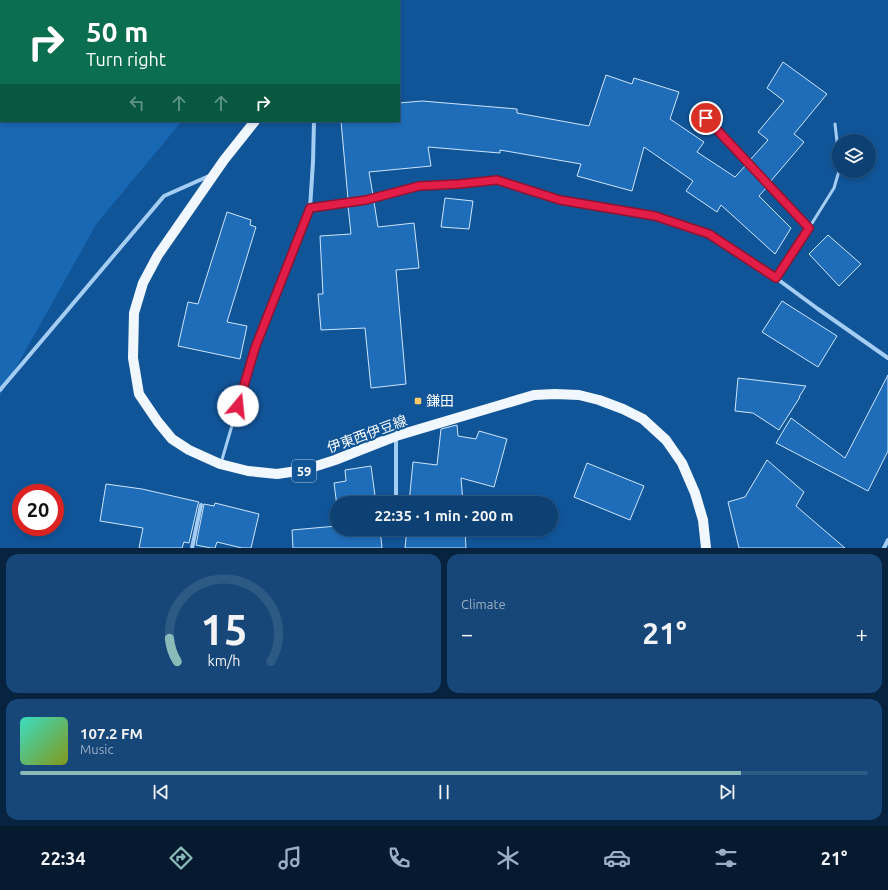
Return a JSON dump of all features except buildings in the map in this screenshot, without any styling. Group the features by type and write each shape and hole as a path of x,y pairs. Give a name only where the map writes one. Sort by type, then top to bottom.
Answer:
{"main road":[{"name":"伊東西伊豆線","path":"254,122 215,174 158,255 143,283 134,313 133,358 140,394 158,422 172,439 189,450 220,464 248,471 277,474 304,470 335,460 396,436 534,395 573,395 599,400 623,409 643,419 666,440 682,463 695,493 703,520 706,548"}],"street":[{"path":"314,122 310,208 366,200 419,186 497,180 560,200 655,216 709,234 776,278 888,358"},
{"path":"0,390 164,196 215,174"},
{"path":"396,436 396,496"},
{"path":"192,548 201,506"},
{"path":"884,548 888,540"}],"lane":[{"path":"706,118 809,228"},
{"path":"835,124 836,134"},
{"path":"776,278 834,188 837,178"},
{"path":"220,464 255,348 310,208"}],"shaded area":[{"path":"0,122 181,122 97,223 0,396"}],"place":[{"name":"鎌田","path":"418,401"}],"route":[{"path":"238,406 255,348 310,208 366,200 419,186 497,180 560,200 655,216 709,234 776,278 809,228 706,118"}]}
